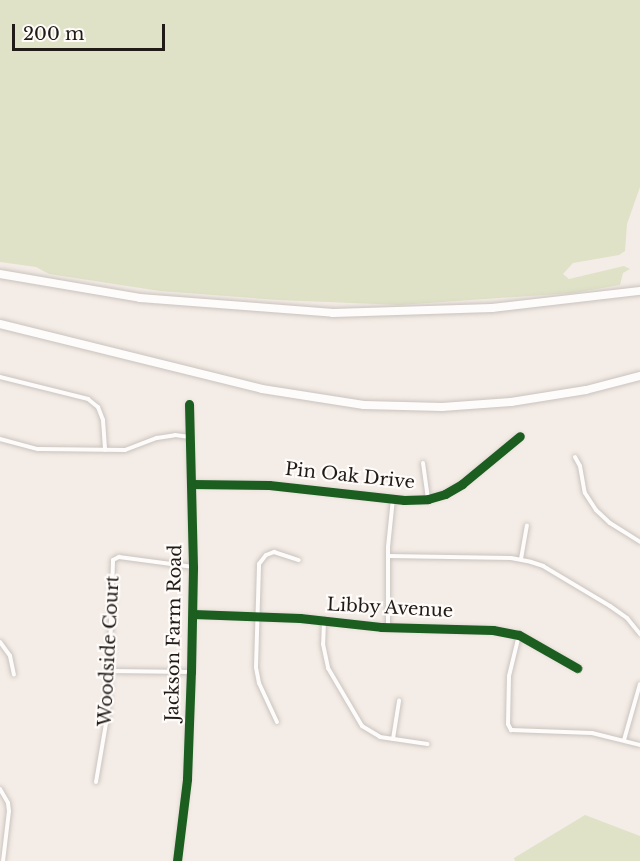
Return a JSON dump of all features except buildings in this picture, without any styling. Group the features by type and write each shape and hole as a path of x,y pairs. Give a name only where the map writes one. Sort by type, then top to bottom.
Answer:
{"highway":[{"path":"0,274 128,296 213,306 333,313 492,308 640,291"},
{"path":"0,324 262,389 364,405 442,407 511,402 586,390 640,376"}],"street":[{"path":"0,377 88,399 98,407 103,420 105,450"},
{"name":"Jackson Farm Road","path":"177,861 187,779 193,614 189,404"},
{"path":"0,439 38,449 125,450 141,442 175,435 190,437"},
{"name":"Pin Oak Drive","path":"191,484 269,485 393,499 428,499 454,490 520,436"},
{"path":"575,457 580,466 585,493 596,510 610,523 640,542"},
{"path":"423,463 428,499"},
{"path":"388,627 388,556 393,499"},
{"path":"521,560 527,526"},
{"path":"277,722 257,676 259,564 262,558 279,552 299,560"},
{"path":"388,556 521,560 543,566 627,618 640,633"},
{"name":"Woodside Court","path":"96,782 107,725 112,562 117,557 193,567"},
{"name":"Libby Avenue","path":"193,614 324,620 388,627 477,628 519,635 577,668"},
{"path":"324,620 324,655 332,680 362,726 374,735 428,744"},
{"path":"519,635 509,675 508,724 511,730 516,732 576,732 640,745"},
{"path":"0,642 10,656 14,675"},
{"path":"110,670 191,672"},
{"path":"624,740 640,684"},
{"path":"393,739 399,700"},
{"path":"0,789 8,803 9,811 3,861"}],"green space":[{"path":"0,0 640,0 640,187 627,224 625,251 619,255 573,263 563,274 569,279 624,266 630,269 623,273 620,285 573,293 400,305 278,300 160,291 49,274 36,267 0,262"},
{"path":"585,815 640,836 640,861 515,861 514,858"}],"cycle path":[{"path":"177,861 187,779 191,672 193,567 189,404"},
{"path":"191,484 269,485 404,500 428,499 445,494 462,484 520,436"},
{"path":"193,614 300,618 381,627 493,630 519,635 577,668"}]}
